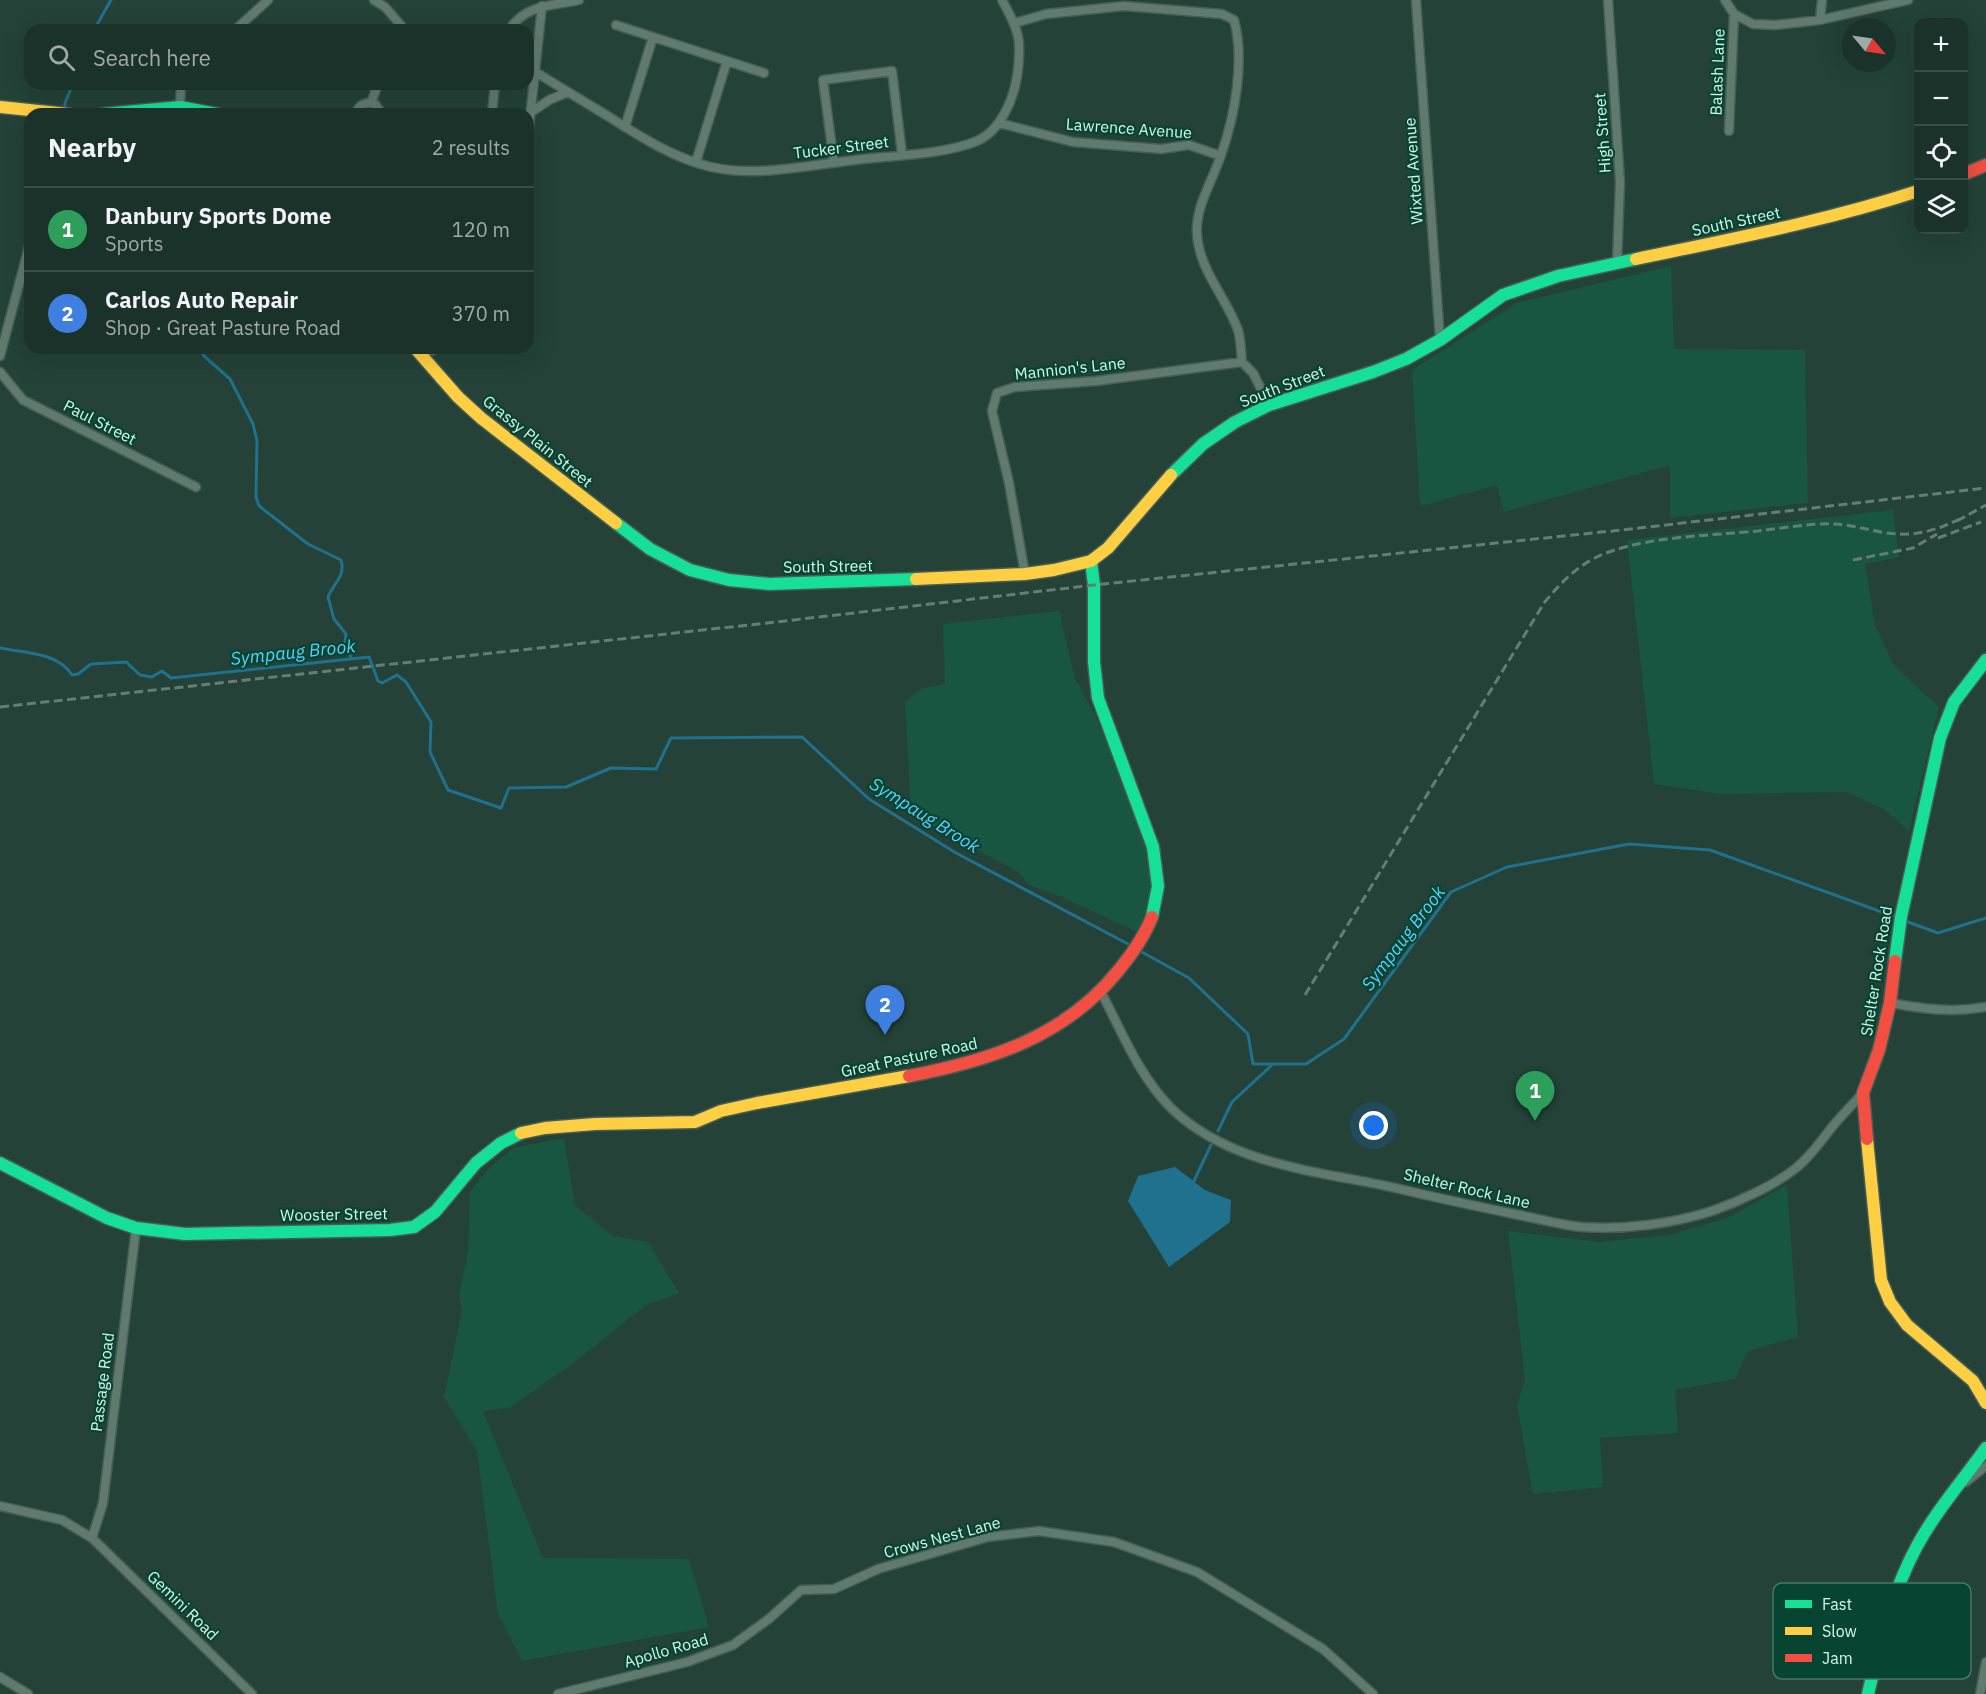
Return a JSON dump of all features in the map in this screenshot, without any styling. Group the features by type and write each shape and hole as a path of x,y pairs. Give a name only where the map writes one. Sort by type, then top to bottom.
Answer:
{"street":[{"path":"242,24 268,0"},
{"path":"374,0 400,24"},
{"path":"513,24 516,20 542,6 579,0"},
{"name":"Tucker Street","path":"534,71 651,143 711,167 752,172 945,149 979,140 999,123 1008,108 1016,87 1021,49 1015,23 1002,0"},
{"name":"Wixted Avenue","path":"1416,0 1440,340"},
{"name":"High Street","path":"1608,0 1620,182 1617,264"},
{"path":"1725,0 1734,14 1753,24 1775,25 1820,20 1908,0"},
{"path":"1820,20 1822,0"},
{"path":"534,52 542,6"},
{"path":"1015,23 1046,14 1124,6 1222,14 1234,20 1239,39 1234,114 1221,156 1201,206 1196,231 1200,256 1238,332 1242,362 1253,373 1269,405"},
{"name":"Balash Lane","path":"1729,131 1734,14"},
{"path":"616,24 764,73"},
{"path":"625,127 653,37"},
{"path":"696,162 727,61"},
{"path":"834,163 823,80 892,71 902,154"},
{"path":"180,107 181,90"},
{"path":"371,103 376,90"},
{"path":"493,108 494,90"},
{"path":"530,108 531,90"},
{"path":"534,110 549,99 568,92"},
{"path":"359,108 371,103 379,108"},
{"path":"0,107 24,110"},
{"path":"169,108 185,108"},
{"name":"Lawrence Avenue","path":"999,123 1073,142 1161,148 1190,145 1221,156"},
{"path":"1968,172 1986,165"},
{"name":"South Street","path":"650,549 690,570 729,580 770,584 1025,574 1091,561 1108,548 1174,472 1203,444 1235,422 1269,405 1373,372 1406,359 1440,340 1503,295 1558,276 1795,225 1914,192"},
{"path":"0,356 24,266"},
{"name":"Grassy Plain Street","path":"422,354 458,397 482,418 650,549"},
{"name":"Mannion's Lane","path":"1025,574 1009,483 992,411 997,393 1015,387 1106,380 1242,362"},
{"name":"Paul Street","path":"0,372 23,400 196,487"},
{"name":"Great Pasture Road","path":"645,1124 695,1122 721,1111 757,1103 934,1071 993,1056 1032,1039 1066,1020 1101,992 1136,949 1151,920 1158,886 1152,847 1098,698 1094,662 1094,585 1091,561"},
{"name":"Shelter Rock Road","path":"1986,660 1953,702 1940,738 1901,917 1890,1003 1879,1050 1863,1093 1881,1280 1890,1302 1907,1324 1973,1381 1986,1403"},
{"name":"Shelter Rock Lane","path":"1101,992 1152,1086 1173,1109 1205,1133 1238,1151 1294,1167 1386,1185 1476,1207 1581,1227 1634,1226 1691,1216 1731,1203 1772,1183 1796,1168 1814,1151 1863,1093"},
{"path":"1890,1003 1934,1011 1986,1007"},
{"name":"Wooster Street","path":"0,1163 108,1218 136,1228 188,1234 390,1230 414,1227 435,1212 476,1163 501,1143 523,1132 575,1126 645,1124"},
{"name":"Passage Road","path":"92,1538 103,1503 136,1228"},
{"path":"1900,1583 1913,1553 1929,1526 1959,1488 1986,1448"},
{"path":"1959,1488 1986,1466"},
{"name":"Gemini Road","path":"0,1506 62,1520 92,1538 252,1694"},
{"name":"Crows Nest Lane","path":"801,1590 834,1589 878,1569 988,1537 1039,1531 1114,1542 1197,1572 1323,1649 1373,1694"},
{"name":"Apollo Road","path":"558,1694 687,1662 733,1645 770,1618 801,1590"},
{"path":"1980,1694 1986,1662"},
{"path":"0,1677 4,1683 28,1694"},
{"path":"1868,1694 1872,1679"}],"shaded area":[{"path":"1671,266 1674,349 1805,350 1808,503 1670,518 1670,465 1504,512 1497,485 1420,506 1412,370 1517,303"},
{"path":"1893,510 1899,557 1865,564 1875,625 1894,666 1939,707 1909,831 1885,810 1847,792 1721,794 1654,784 1627,540"},
{"path":"1059,611 1075,678 1094,713 1150,845 1155,878 1139,933 1060,896 1029,885 1018,872 911,814 905,701 921,689 945,684 943,624"},
{"path":"564,1138 575,1205 613,1236 648,1242 679,1293 646,1305 572,1364 511,1407 483,1411 543,1558 689,1559 709,1627 522,1661 498,1614 477,1451 444,1397 462,1310 459,1295 468,1253 470,1192 487,1170 513,1148"},
{"path":"1787,1185 1798,1337 1748,1351 1735,1379 1675,1390 1678,1433 1600,1438 1603,1487 1533,1494 1517,1405 1525,1379 1508,1231 1599,1242 1670,1235 1727,1218"}],"water":[{"path":"1175,1167 1205,1190 1231,1200 1230,1222 1169,1267 1128,1201 1138,1176"}],"waterway":[{"path":"97,24 111,0"},
{"path":"64,108 70,90"},
{"path":"203,354 230,379 253,424 257,441 256,497 259,506 308,544 341,560 342,571 328,597 334,619 346,634 345,642 351,658"},
{"name":"Sympaug Brook","path":"0,648 49,658 66,667 72,675 78,674 91,664 126,662 140,675 152,677 162,671 171,678 369,657 378,681 382,683 397,675 406,682 431,722 430,752 448,790 501,808 509,788 566,787 611,768 656,769 671,738 802,737 869,799 956,853 1130,945"},
{"name":"Sympaug Brook","path":"1140,951 1189,978 1248,1034 1253,1064 1306,1064 1344,1039 1451,892 1507,867 1629,844 1710,850 1893,916"},
{"name":"Sympaug Brook","path":"1908,922 1938,933 1986,918"},
{"path":"1218,1131 1232,1102 1273,1064"},
{"path":"1192,1185 1211,1145"}],"railway":[{"path":"0,707 1094,585 1631,529 1986,488"},
{"path":"1957,521 1986,505"},
{"path":"1305,995 1544,603 1578,569 1609,552 1672,538 1826,524 1847,525 1893,534 1914,534 1964,517"},
{"path":"1938,538 1981,522"},
{"path":"1853,560 1913,548 1937,534"}],"traffic: fast":[{"path":"169,108 185,108"},
{"path":"1171,475 1203,444 1235,422 1269,405 1373,372 1406,359 1440,340 1503,295 1558,276 1636,259"},
{"path":"616,523 650,549 690,570 729,580 770,584 916,579"},
{"path":"1091,561 1094,585 1094,662 1098,698 1153,847 1158,886 1152,917"},
{"path":"1895,961 1901,917 1940,738 1954,702 1986,660"},
{"path":"0,1163 107,1218 136,1228 185,1234 390,1230 414,1227 435,1212 476,1163 501,1143 521,1133"},
{"path":"1899,1583 1917,1546 1933,1520 1986,1448"},
{"path":"1868,1694 1872,1679"}],"traffic: slow":[{"path":"0,107 24,109"},
{"path":"1636,259 1743,237 1914,192"},
{"path":"420,354 458,397 481,418 616,523"},
{"path":"916,579 1025,574 1091,561 1108,548 1171,475"},
{"path":"521,1133 545,1128 595,1124 695,1122 721,1111 757,1103 909,1076"},
{"path":"1867,1139 1881,1280 1890,1302 1907,1325 1973,1381 1986,1403"}],"traffic: jam":[{"path":"1968,172 1986,165"},
{"path":"909,1076 968,1063 996,1054 1050,1029 1097,994 1118,971 1137,945 1152,917"},
{"path":"1867,1139 1863,1093 1879,1050 1890,1003 1895,961"}],"place":[{"name":"Carlos Auto Repair","path":"885,1035"},
{"name":"Danbury Sports Dome","path":"1535,1121"}]}
